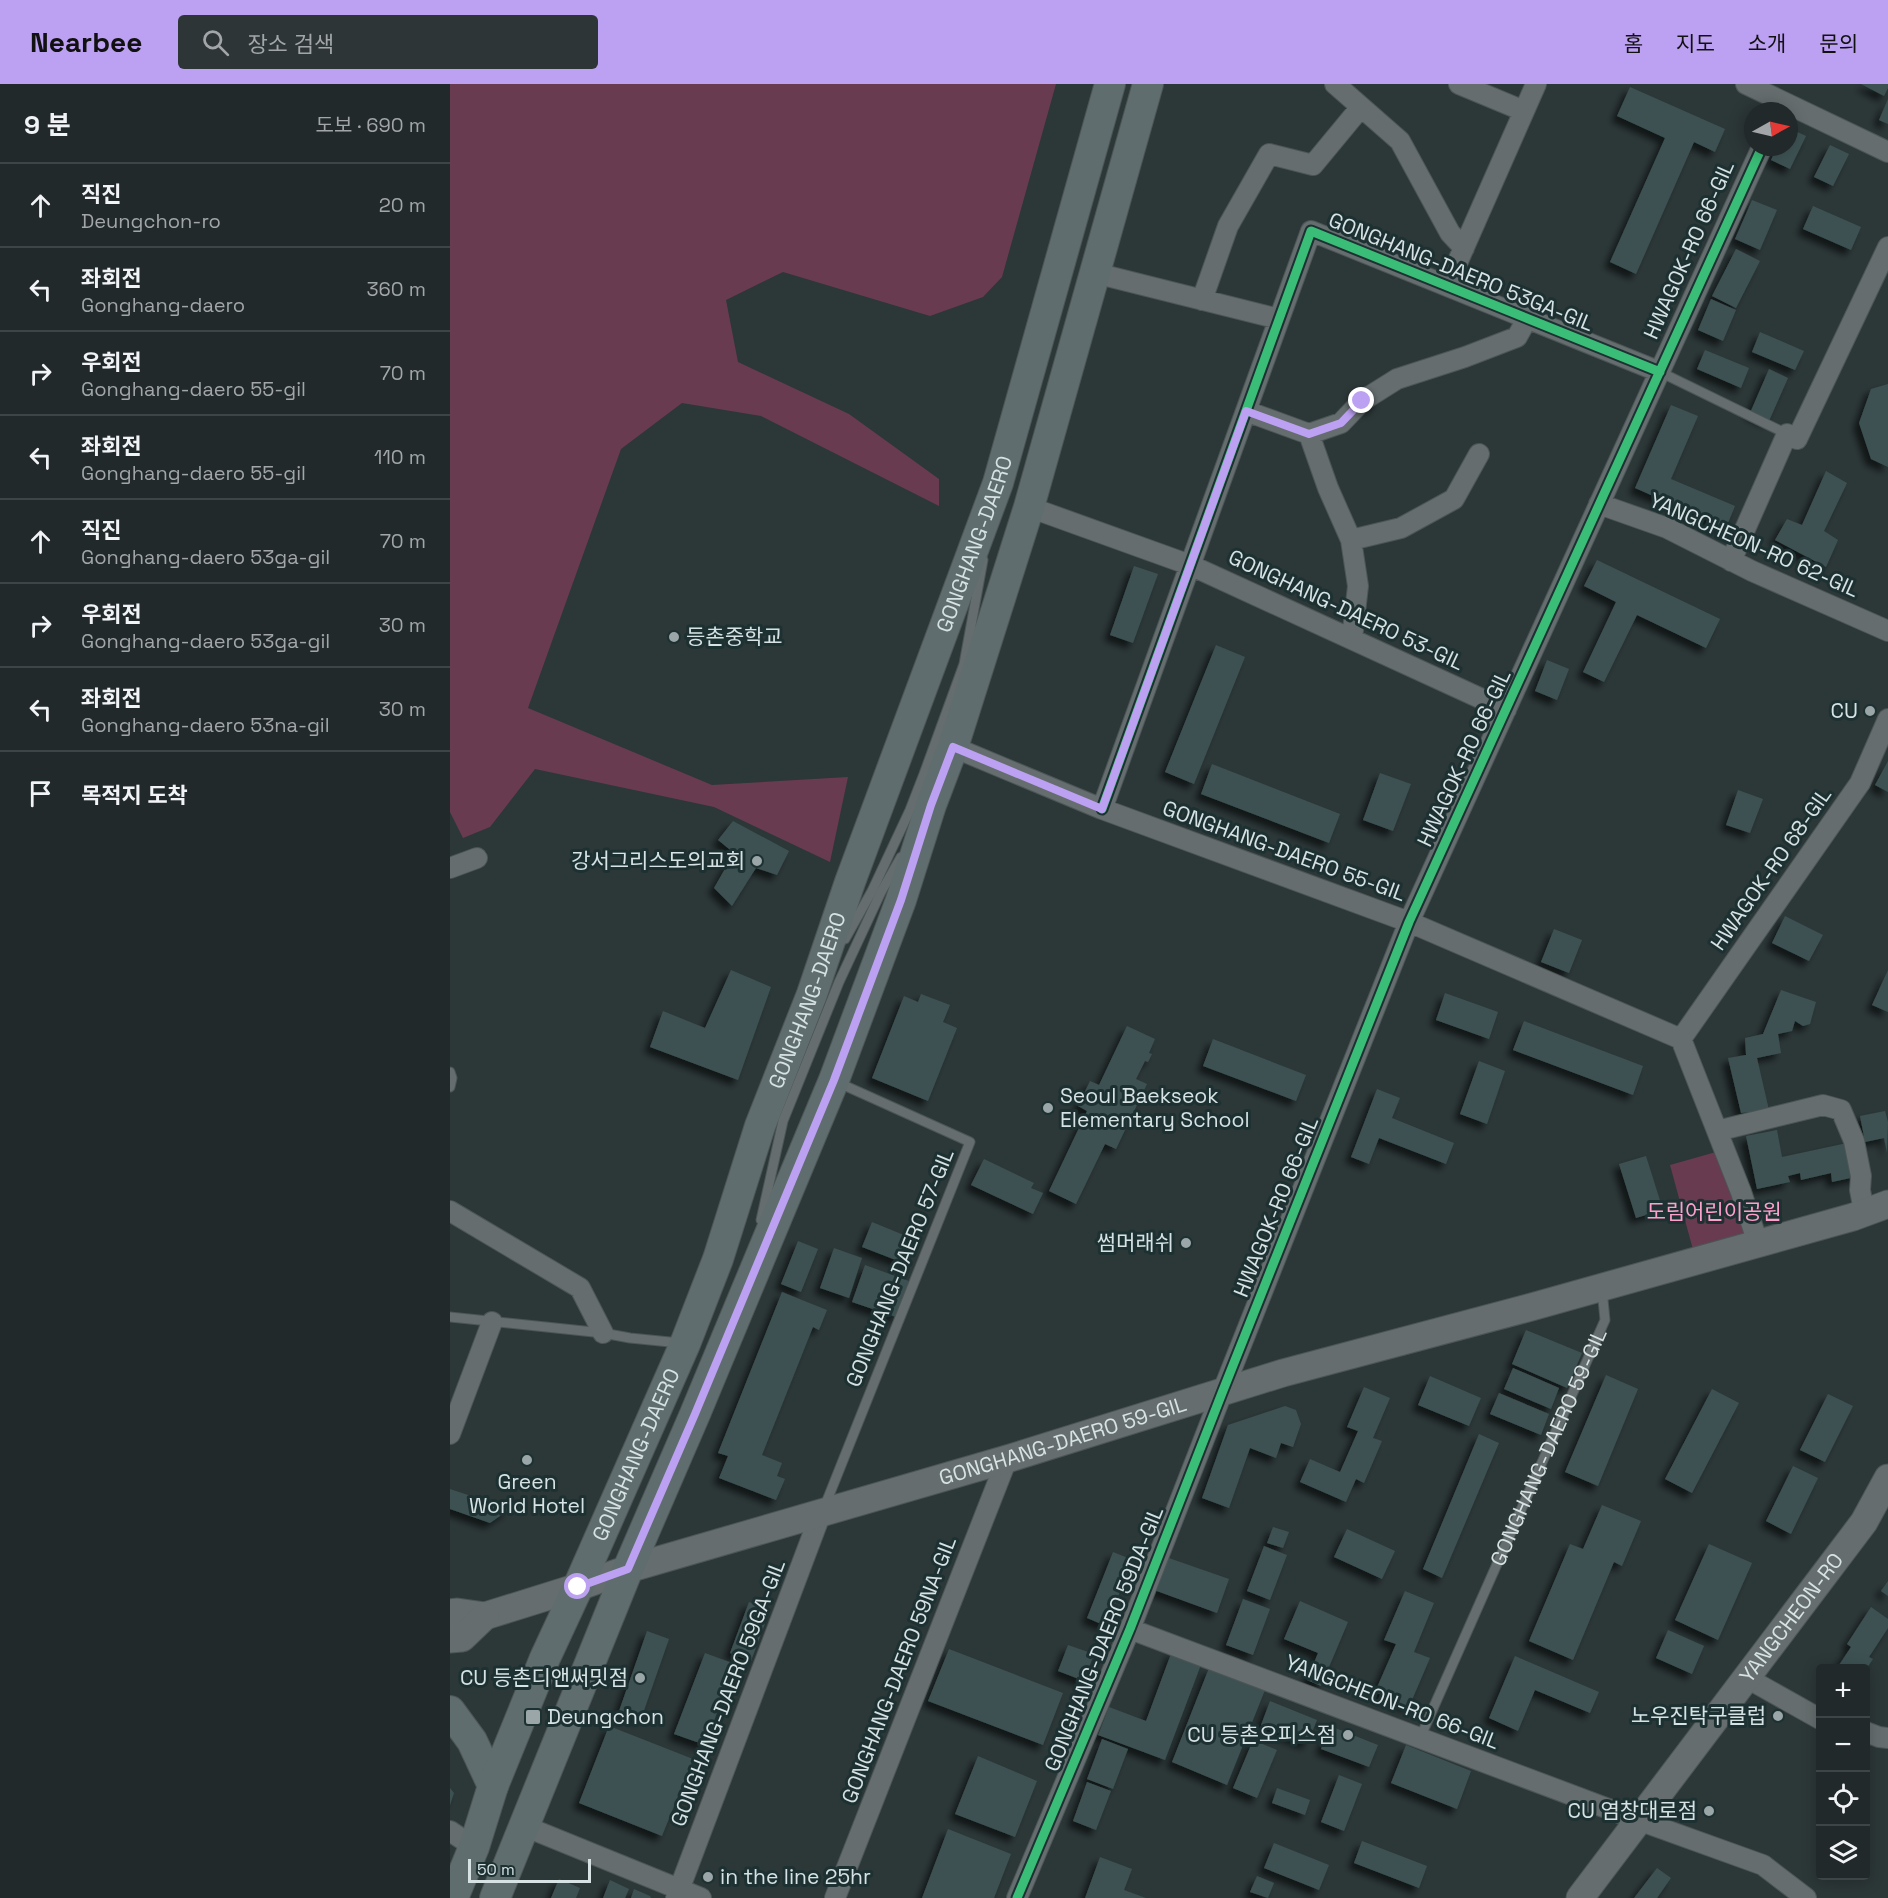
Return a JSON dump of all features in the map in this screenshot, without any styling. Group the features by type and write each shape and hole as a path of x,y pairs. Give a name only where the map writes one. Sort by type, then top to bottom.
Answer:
{"main road":[{"name":"GONGHANG-DAERO","path":"453,1898 462,1839 493,1786 545,1658 685,1344 718,1259 760,1126 813,994 850,882 998,483 1110,84"},
{"name":"GONGHANG-DAERO","path":"495,1898 628,1569 834,1080 901,900 931,805 953,747 1029,507 1148,84"},
{"name":"GONGHANG-DAERO 59-GIL","path":"485,1616 628,1569 1007,1459 1283,1373 1602,1287 1853,1217 1876,1208"},
{"name":"YANGCHEON-RO","path":"1580,1898 1864,1522 1888,1478"},
{"path":"450,1613 485,1616"},
{"path":"450,1639 462,1638 485,1616"},
{"path":"450,1711 472,1742 493,1786"}],"street":[{"path":"1335,84 1400,141 1450,233 1464,248"},
{"path":"1459,84 1524,111"},
{"path":"1447,286 1536,84"},
{"path":"1746,84 1784,99 1888,152"},
{"path":"1202,300 1228,226 1269,154 1314,165 1361,107"},
{"name":"HWAGOK-RO 66-GIL","path":"1222,1393 1408,922 1758,156"},
{"name":"GONGHANG-DAERO 53GA-GIL","path":"1190,565 1311,231 1660,372"},
{"path":"1731,561 1787,434 1797,439 1888,247"},
{"path":"1095,273 1280,319"},
{"path":"1246,411 1309,434 1341,423 1362,401 1397,379 1466,357 1517,337 1527,319"},
{"path":"1309,434 1328,488 1351,540 1358,586 1352,639"},
{"path":"1351,540 1401,528 1454,499 1479,454"},
{"name":"YANGCHEON-RO 62-GIL","path":"1599,504 1667,528 1731,561 1888,632"},
{"name":"GONGHANG-DAERO 53-GIL","path":"1029,507 1190,565 1506,710"},
{"path":"1102,809 1190,565"},
{"name":"HWAGOK-RO 68-GIL","path":"1681,1039 1860,783 1888,719"},
{"name":"GONGHANG-DAERO 55-GIL","path":"953,747 1102,809 1408,922 1681,1039"},
{"path":"450,867 477,858"},
{"path":"1681,1039 1742,1192 1758,1243"},
{"path":"1717,1131 1823,1105 1841,1110 1854,1141 1861,1176 1860,1190 1876,1208"},
{"path":"450,1211 580,1288 603,1333"},
{"path":"450,1434 492,1322"},
{"name":"GONGHANG-DAERO 59DA-GIL","path":"1017,1898 1130,1629 1222,1393"},
{"name":"GONGHANG-DAERO 59NA-GIL","path":"835,1898 1007,1459"},
{"name":"GONGHANG-DAERO 59GA-GIL","path":"677,1894 821,1514"},
{"name":"YANGCHEON-RO 66-GIL","path":"1130,1629 1763,1865 1806,1898"},
{"path":"1747,1678 1819,1718"},
{"path":"1870,1734 1888,1738"},
{"path":"524,1826 677,1894 701,1898"}],"lane":[{"name":"HWAGOK-RO 66-GIL","path":"1660,372 1787,434"},
{"path":"987,540 998,483"},
{"path":"842,943 872,891 910,810 924,774 964,663 985,551"},
{"path":"746,1293 783,1121 839,982 871,912 931,805"},
{"path":"813,994 836,953"},
{"path":"450,1072 452,1078 450,1088"},
{"name":"GONGHANG-DAERO 57-GIL","path":"821,1514 970,1142 834,1080"},
{"name":"GONGHANG-DAERO 59-GIL","path":"1420,1738 1605,1320 1602,1287"},
{"path":"450,1317 685,1344"}],"green space":[{"path":"450,84 1056,84 1002,277 983,297 930,316 783,272 726,300 738,362 849,414 939,479 939,506 761,416 682,403 621,449 528,708 712,785 848,777 830,862 714,807 535,769 490,827 463,838 450,812"},
{"name":"도림어린이공원","path":"1723,1150 1755,1240 1695,1257 1670,1165"}],"building":[{"path":"1861,84 1888,84 1888,88 1884,96"},
{"path":"1630,87 1725,129 1715,152 1694,142 1636,274 1610,262 1665,138 1617,116"},
{"path":"1888,99 1888,124 1879,120"},
{"path":"1798,132 1806,136 1798,152"},
{"path":"1830,145 1849,154 1833,186 1814,177"},
{"path":"1773,156 1796,156 1790,169 1771,160"},
{"path":"1752,200 1777,210 1760,250 1735,239"},
{"path":"1813,206 1861,227 1851,250 1803,229"},
{"path":"1736,249 1760,261 1736,308 1712,296"},
{"path":"1711,299 1736,310 1723,341 1698,330"},
{"path":"1760,332 1804,351 1795,370 1752,352"},
{"path":"1705,350 1749,368 1741,388 1697,369"},
{"path":"1769,369 1788,378 1769,421 1750,413"},
{"path":"1888,384 1888,467 1871,459 1859,423 1871,389"},
{"path":"1671,405 1698,416 1671,479 1735,506 1726,528 1635,488"},
{"path":"1826,471 1847,483 1824,531 1838,540 1826,567 1775,540 1787,519 1802,525"},
{"path":"1597,560 1720,619 1706,648 1637,615 1604,682 1583,672 1616,602 1584,586"},
{"path":"1134,566 1158,574 1133,643 1110,635"},
{"path":"1216,645 1245,657 1194,784 1165,772"},
{"path":"1547,660 1569,669 1557,700 1535,691"},
{"path":"1888,761 1888,792 1875,785"},
{"path":"1212,764 1340,814 1329,843 1201,794"},
{"path":"1380,773 1411,784 1393,831 1363,820"},
{"path":"1738,790 1763,799 1750,833 1726,825"},
{"name":"강서그리스도의교회","path":"733,821 789,851 777,875 756,868 732,906 714,888 734,853 718,840"},
{"path":"1785,916 1823,935 1809,961 1772,943"},
{"path":"1554,929 1582,940 1569,973 1541,962"},
{"path":"731,970 771,987 738,1080 650,1047 663,1011 705,1028"},
{"path":"1888,970 1888,1012 1872,1005"},
{"path":"1781,990 1816,1002 1810,1024 1803,1026 1795,1021 1792,1031 1778,1034 1781,1053 1757,1058 1769,1110 1741,1113 1728,1058 1746,1055 1745,1038 1763,1034"},
{"path":"1445,993 1498,1012 1489,1039 1436,1020"},
{"path":"921,994 950,1005 943,1022 957,1028 928,1101 872,1078 904,996 918,1002"},
{"path":"1524,1021 1643,1066 1633,1095 1513,1050"},
{"path":"1127,1026 1155,1039 1149,1053 1152,1054 1148,1062 1145,1061 1136,1079 1147,1084 1116,1149 1105,1144 1076,1204 1049,1191 1087,1111 1078,1106 1090,1081 1099,1085"},
{"path":"1213,1039 1306,1075 1296,1101 1203,1066"},
{"path":"1479,1061 1505,1071 1487,1124 1460,1114"},
{"path":"1377,1089 1400,1098 1392,1118 1454,1143 1446,1164 1379,1138 1369,1164 1351,1157"},
{"path":"1885,1111 1888,1122 1887,1153 1884,1138 1865,1142 1860,1116"},
{"path":"1777,1130 1782,1157 1852,1142 1860,1176 1832,1182 1831,1173 1801,1180 1800,1173 1788,1176 1790,1182 1757,1189 1746,1136"},
{"path":"1646,1156 1663,1210 1636,1218 1619,1164"},
{"path":"984,1159 1034,1183 1031,1188 1043,1193 1033,1214 971,1185"},
{"path":"872,1222 916,1240 906,1264 862,1247"},
{"path":"798,1241 818,1249 801,1292 781,1284"},
{"path":"834,1248 862,1258 849,1298 820,1288"},
{"path":"865,1265 909,1281 896,1317 852,1302"},
{"path":"782,1292 827,1310 819,1330 813,1327 762,1455 782,1463 777,1476 785,1479 776,1500 719,1478 728,1456 718,1453"},
{"path":"1526,1330 1582,1353 1567,1388 1512,1364"},
{"path":"1513,1368 1559,1388 1551,1409 1504,1389"},
{"path":"1606,1375 1638,1389 1598,1486 1565,1472"},
{"path":"1430,1376 1481,1398 1469,1426 1418,1405"},
{"path":"1364,1387 1390,1398 1373,1438 1382,1441 1364,1483 1356,1479 1346,1502 1300,1482 1310,1459 1340,1472 1358,1431 1347,1427"},
{"path":"1712,1389 1739,1403 1692,1493 1665,1479"},
{"path":"1499,1393 1549,1414 1541,1435 1490,1414"},
{"path":"1828,1394 1853,1406 1825,1462 1800,1450"},
{"path":"1285,1406 1296,1410 1301,1424 1293,1447 1281,1443 1276,1458 1250,1448 1229,1508 1202,1498 1228,1425"},
{"path":"1479,1434 1499,1443 1442,1578 1423,1569"},
{"path":"1793,1466 1818,1478 1791,1534 1766,1521"},
{"path":"450,1489 510,1509 490,1523 450,1509"},
{"path":"1602,1505 1641,1521 1622,1566 1614,1562 1573,1660 1529,1641 1570,1544 1583,1549"},
{"path":"1273,1527 1289,1532 1283,1548 1267,1543"},
{"path":"1347,1529 1395,1551 1382,1579 1334,1557"},
{"path":"1709,1544 1752,1563 1718,1640 1675,1620"},
{"path":"1264,1546 1287,1555 1270,1600 1247,1591"},
{"path":"1113,1552 1133,1560 1106,1626 1087,1618"},
{"path":"1166,1557 1229,1579 1217,1613 1154,1590"},
{"path":"1888,1581 1888,1596 1881,1591"},
{"path":"1405,1591 1434,1603 1414,1652 1430,1658 1409,1707 1375,1692 1396,1644 1384,1640"},
{"path":"1243,1599 1270,1609 1253,1655 1226,1645"},
{"path":"1300,1601 1348,1622 1321,1686 1307,1680 1318,1653 1284,1639"},
{"path":"749,1602 770,1610 751,1661 730,1653"},
{"path":"1871,1607 1888,1619 1888,1628 1869,1657 1873,1659 1870,1664 1840,1664 1851,1647 1847,1644"},
{"path":"1668,1630 1704,1646 1692,1674 1656,1658"},
{"path":"647,1631 669,1639 641,1719 619,1711"},
{"path":"1068,1645 1094,1654 1084,1681 1058,1671"},
{"path":"949,1649 1063,1693 1043,1745 928,1701"},
{"path":"1172,1651 1202,1662 1165,1760 1098,1735 1109,1707 1146,1721"},
{"path":"705,1653 735,1664 705,1745 674,1734"},
{"path":"1515,1656 1599,1692 1590,1713 1535,1690 1518,1731 1489,1718"},
{"path":"1209,1668 1265,1690 1227,1785 1172,1762"},
{"path":"1270,1701 1317,1720 1307,1744 1261,1725"},
{"path":"609,1726 693,1759 662,1836 579,1803"},
{"path":"1330,1726 1378,1745 1369,1767 1321,1749"},
{"path":"1102,1739 1128,1749 1113,1789 1087,1779"},
{"path":"1253,1740 1277,1750 1257,1798 1233,1788"},
{"path":"1406,1745 1471,1771 1457,1809 1391,1783"},
{"path":"978,1756 1037,1781 1015,1837 955,1814"},
{"path":"1339,1775 1362,1784 1344,1831 1321,1822"},
{"path":"1087,1782 1111,1791 1096,1830 1073,1821"},
{"path":"450,1788 454,1793 450,1805"},
{"path":"1277,1788 1310,1800 1305,1815 1272,1803"},
{"path":"948,1829 1011,1854 994,1898 922,1898"},
{"path":"1362,1841 1427,1866 1419,1888 1354,1863"},
{"path":"1274,1843 1329,1865 1319,1890 1264,1868"},
{"path":"1100,1857 1132,1869 1124,1890 1146,1898 1085,1898"},
{"path":"1657,1868 1671,1878 1657,1898 1634,1898"},
{"path":"1257,1876 1274,1883 1268,1898 1250,1892"},
{"path":"559,1879 580,1888 576,1898 551,1898"},
{"path":"610,1880 629,1889 625,1898 603,1898"},
{"path":"634,1889 650,1896 651,1898 631,1898"}],"cycle path":[{"path":"1017,1898 1130,1629 1409,922 1758,156"},
{"path":"1102,809 1311,231 1660,372"}],"place":[{"name":"등촌중학교","path":"674,637"},
{"name":"CU","path":"1870,711"},
{"name":"강서그리스도의교회","path":"757,861"},
{"name":"Seoul Baekseok Elementary School","path":"1048,1108"},
{"name":"썸머래쉬","path":"1186,1243"},
{"name":"Green World Hotel","path":"527,1460"},
{"name":"CU 등촌디앤써밋점","path":"640,1678"},
{"name":"노우진탁구클럽","path":"1778,1716"},
{"name":"Deungchon","path":"533,1717"},
{"name":"CU 등촌오피스점","path":"1348,1735"},
{"name":"CU 염창대로점","path":"1709,1811"},
{"name":"in the line 25hr","path":"708,1877"}],"route":[{"path":"578,1587 628,1569 834,1080 901,900 931,805 953,747 1102,809 1246,411 1309,434 1341,423 1362,401"}]}
